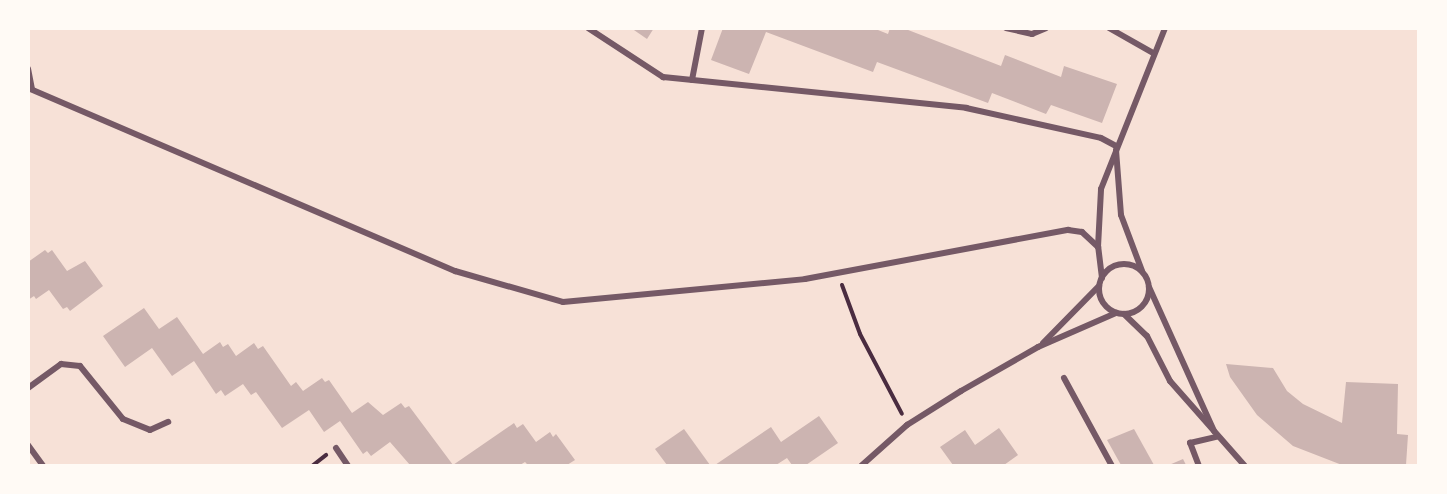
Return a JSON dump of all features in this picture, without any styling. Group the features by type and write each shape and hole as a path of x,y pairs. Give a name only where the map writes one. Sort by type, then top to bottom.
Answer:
{"street":[{"path":"588,28 663,77 966,108 1101,138 1116,147"},
{"path":"692,80 702,28"},
{"path":"1006,28 1032,34 1046,28"},
{"path":"1109,28 1153,53"},
{"path":"1038,348 1099,286 1102,278 1098,247 1101,189 1153,53 1165,28"},
{"path":"28,68 30,88 455,271 563,302 805,279 837,271 1068,230 1082,232 1098,247"},
{"path":"1116,147 1121,215 1142,272 1217,437"},
{"path":"1102,278 1120,264 1142,272"},
{"path":"1099,286 1103,302 1116,313"},
{"path":"861,465 907,425 1038,348 1116,313 1124,314 1146,303 1149,287"},
{"path":"1124,314 1147,336 1170,381 1217,437 1245,465"},
{"path":"28,388 61,364 80,366 123,419 150,430 168,422"},
{"path":"1064,378 1112,465"},
{"path":"1199,465 1190,443 1217,437"},
{"path":"28,445 42,465"},
{"path":"336,448 348,465"}],"path":[{"path":"837,271 860,334 907,425"},
{"path":"294,465 306,465"}],"building":[{"path":"631,28 654,28 647,39"},
{"path":"723,28 873,28 888,34 890,28 903,28 1001,66 1005,55 1061,77 1064,66 1117,84 1102,123 1051,105 1046,114 992,93 988,103 877,62 873,72 766,32 749,74 711,60"},
{"path":"45,250 48,253 52,250 67,271 85,261 103,286 70,311 67,307 63,309 49,290 36,299 34,296 28,300 28,262"},
{"path":"144,308 159,329 177,317 203,354 220,342 223,347 228,344 236,356 254,343 258,349 263,346 291,386 296,382 303,391 322,378 325,382 329,380 352,413 368,402 383,415 401,403 405,408 409,406 453,465 410,465 390,442 371,456 367,451 363,454 340,421 324,432 309,410 282,428 256,392 251,395 243,384 225,396 221,390 216,394 194,361 172,376 152,348 125,367 103,336"},
{"path":"1226,364 1273,368 1287,391 1303,404 1342,423 1346,382 1398,384 1397,434 1408,435 1406,465 1342,465 1293,446 1257,415 1230,377"},
{"path":"819,416 838,443 806,465 792,465 787,458 776,465 715,465 771,427 781,442"},
{"path":"514,423 517,428 523,424 536,442 550,432 553,437 556,434 575,460 567,465 528,465 525,462 520,465 453,465"},
{"path":"999,428 1018,455 1004,465 953,465 940,447 965,430 975,445"},
{"path":"684,429 710,465 667,465 655,449"},
{"path":"1134,429 1154,465 1121,465 1107,440"},
{"path":"1183,459 1186,465 1169,465"}]}
